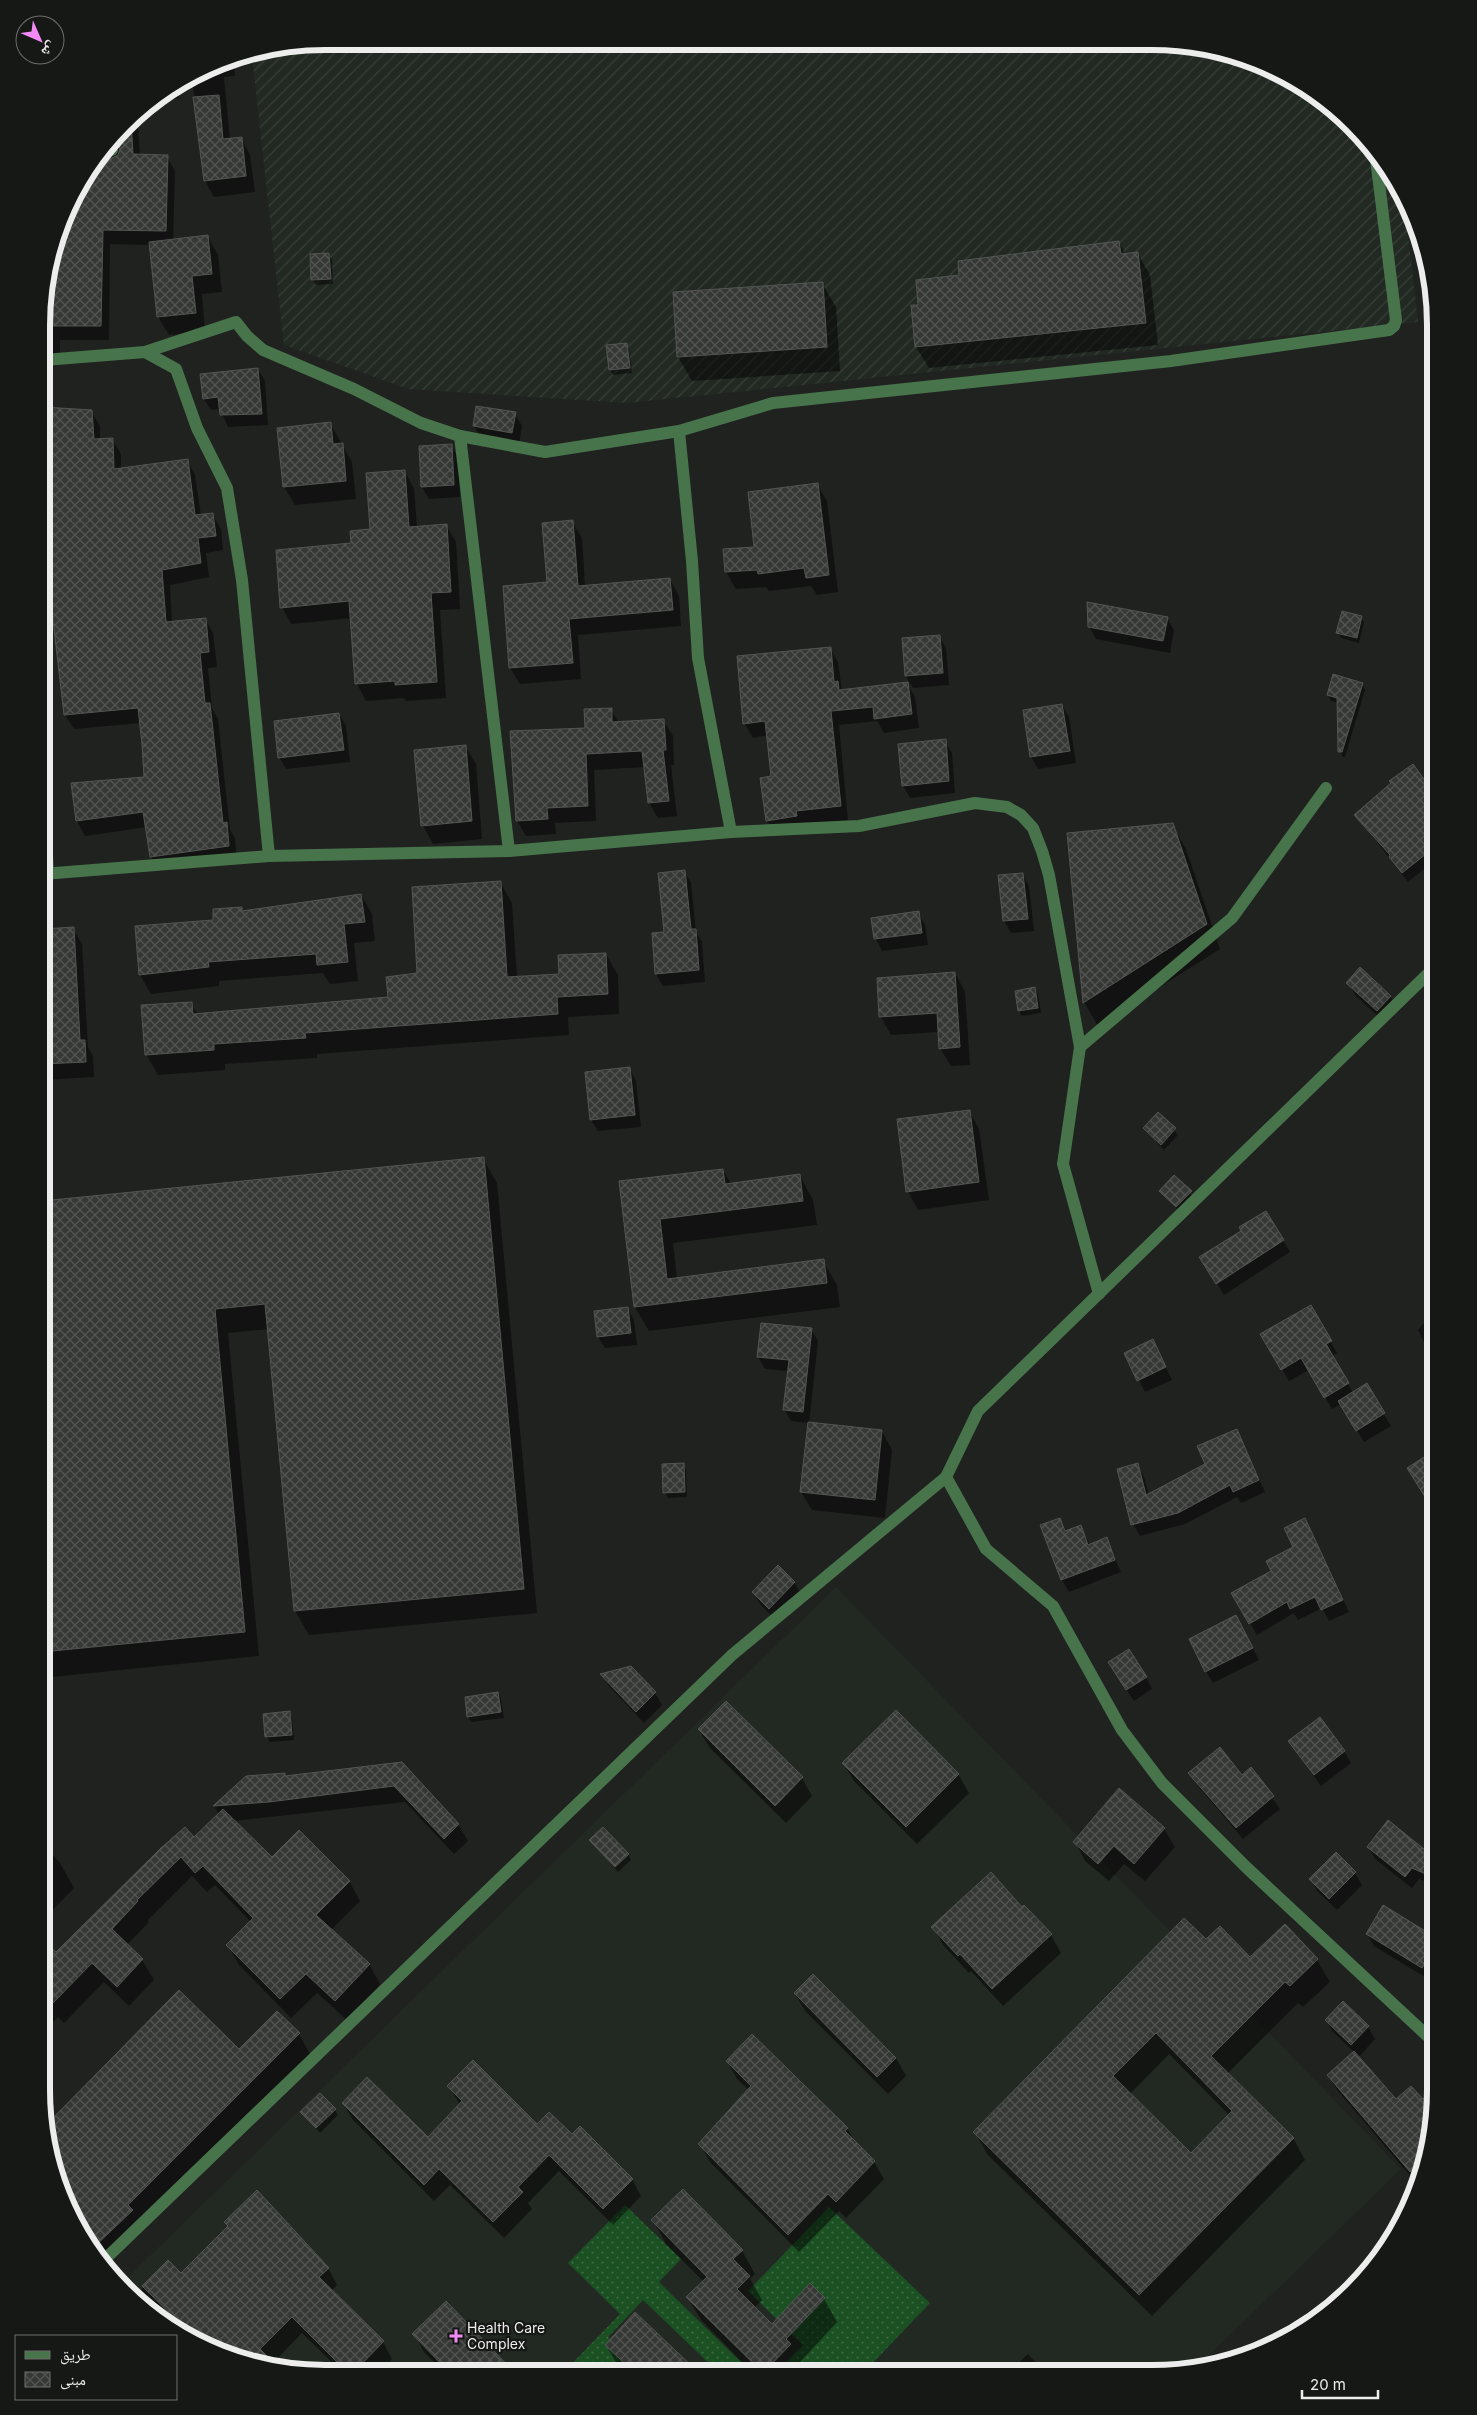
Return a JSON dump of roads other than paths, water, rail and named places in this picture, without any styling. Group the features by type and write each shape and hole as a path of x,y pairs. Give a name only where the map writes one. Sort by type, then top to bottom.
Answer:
{"street":[{"path":"50,360 145,352 236,322 247,336 263,350 354,389 421,423 460,436 544,452 680,432 773,403 1172,361 1392,328 1396,323 1377,167"},
{"path":"145,352 176,369 197,428 227,488 242,580 269,856"},
{"path":"680,432 692,562 698,658 731,832"},
{"path":"460,436 509,852"},
{"path":"1080,1047 1232,918 1326,788"},
{"path":"50,874 269,856 509,852 731,832 860,826 975,803 1007,807 1021,815 1032,828 1042,851 1049,875 1080,1047 1063,1164 1099,1294"},
{"path":"107,2257 732,1655 946,1477 978,1411 1427,975"},
{"path":"946,1477 986,1549 1053,1606 1122,1730 1162,1783 1246,1867 1427,2036"}],"place":[{"name":"Health Care Complex","path":"456,2336"}]}
